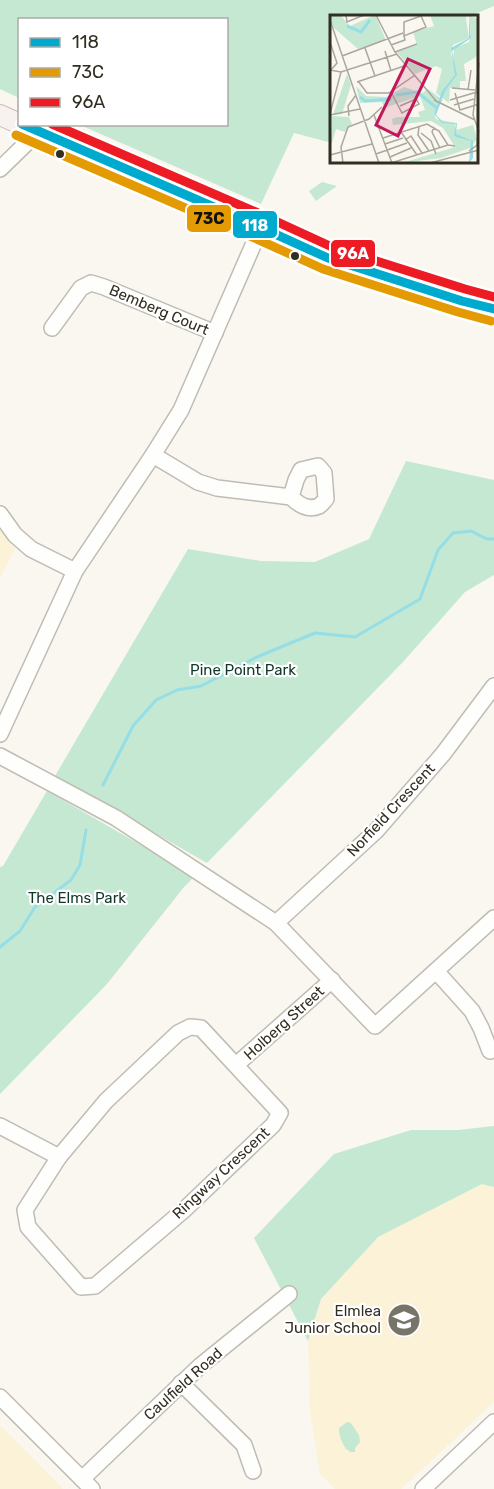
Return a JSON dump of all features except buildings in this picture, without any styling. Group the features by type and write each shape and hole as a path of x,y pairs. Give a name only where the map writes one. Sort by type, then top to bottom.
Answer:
{"main road":[{"path":"0,115 18,123"},
{"path":"26,127 328,258 494,309"}],"street":[{"path":"0,169 26,127"},
{"path":"0,734 75,571 181,410 254,243 263,229"},
{"name":"Bemberg Court","path":"52,328 81,288 92,284 216,333"},
{"path":"153,455 198,482 217,488 291,497"},
{"path":"0,514 15,535 31,549 75,571"},
{"name":"Norfield Crescent","path":"276,923 376,831 443,754 494,686"},
{"path":"0,756 116,818 276,923 375,1026 494,918"},
{"path":"436,971 472,1011 490,1051 494,1050"},
{"name":"Holberg Street","path":"236,1065 332,980"},
{"name":"Ringway Crescent","path":"190,1027 201,1028 236,1065 280,1113 273,1125 207,1189 95,1286 81,1287 28,1227 25,1210 59,1157 106,1101 178,1033 190,1027"},
{"path":"0,1126 59,1157"},
{"name":"Caulfield Road","path":"87,1484 181,1383 289,1294"},
{"path":"181,1383 244,1445 253,1471"},
{"path":"0,1397 87,1484"},
{"path":"423,1489 494,1422"}],"shaded area":[{"path":"0,530 15,549 0,578"},
{"name":"Elmlea Junior School","path":"483,1184 494,1187 494,1402 401,1489 335,1489 320,1474 310,1411 308,1341 321,1300 377,1237"},
{"path":"0,1425 43,1468 63,1489 0,1489"}],"green space":[{"path":"0,0 494,0 494,6 472,15 330,15 330,142 294,133 261,204 82,126 228,126 228,18 18,18 18,98 0,89"},
{"path":"322,182 337,186 316,201 309,191"},
{"name":"Pine Point Park","path":"406,461 494,480 494,575 465,592 403,662 207,863 55,776 188,549 261,561 315,562 369,539"},
{"name":"The Elms Park","path":"47,791 195,876 107,984 0,1094 0,867 3,866"},
{"path":"494,1126 494,1187 482,1184 378,1237 321,1299 308,1341 254,1238 334,1154 411,1130 458,1130"},
{"path":"347,1422 351,1423 359,1435 360,1442 355,1452 347,1450 340,1437 339,1428"}],"waterway":[{"path":"103,785 133,726 156,700 177,690 201,686 259,656 315,633 355,637 420,599 438,550 453,533 471,531 487,539 494,539"},
{"path":"0,947 20,931 35,907 71,880 80,865 86,830"}],"transit line":[{"name":"118","path":"27,126 328,258 494,309"},
{"name":"96A","path":"57,126 332,247 494,297"},
{"name":"73C","path":"16,135 323,269 491,321"}],"place":[{"name":"Elmlea Junior School","path":"404,1320"}]}
